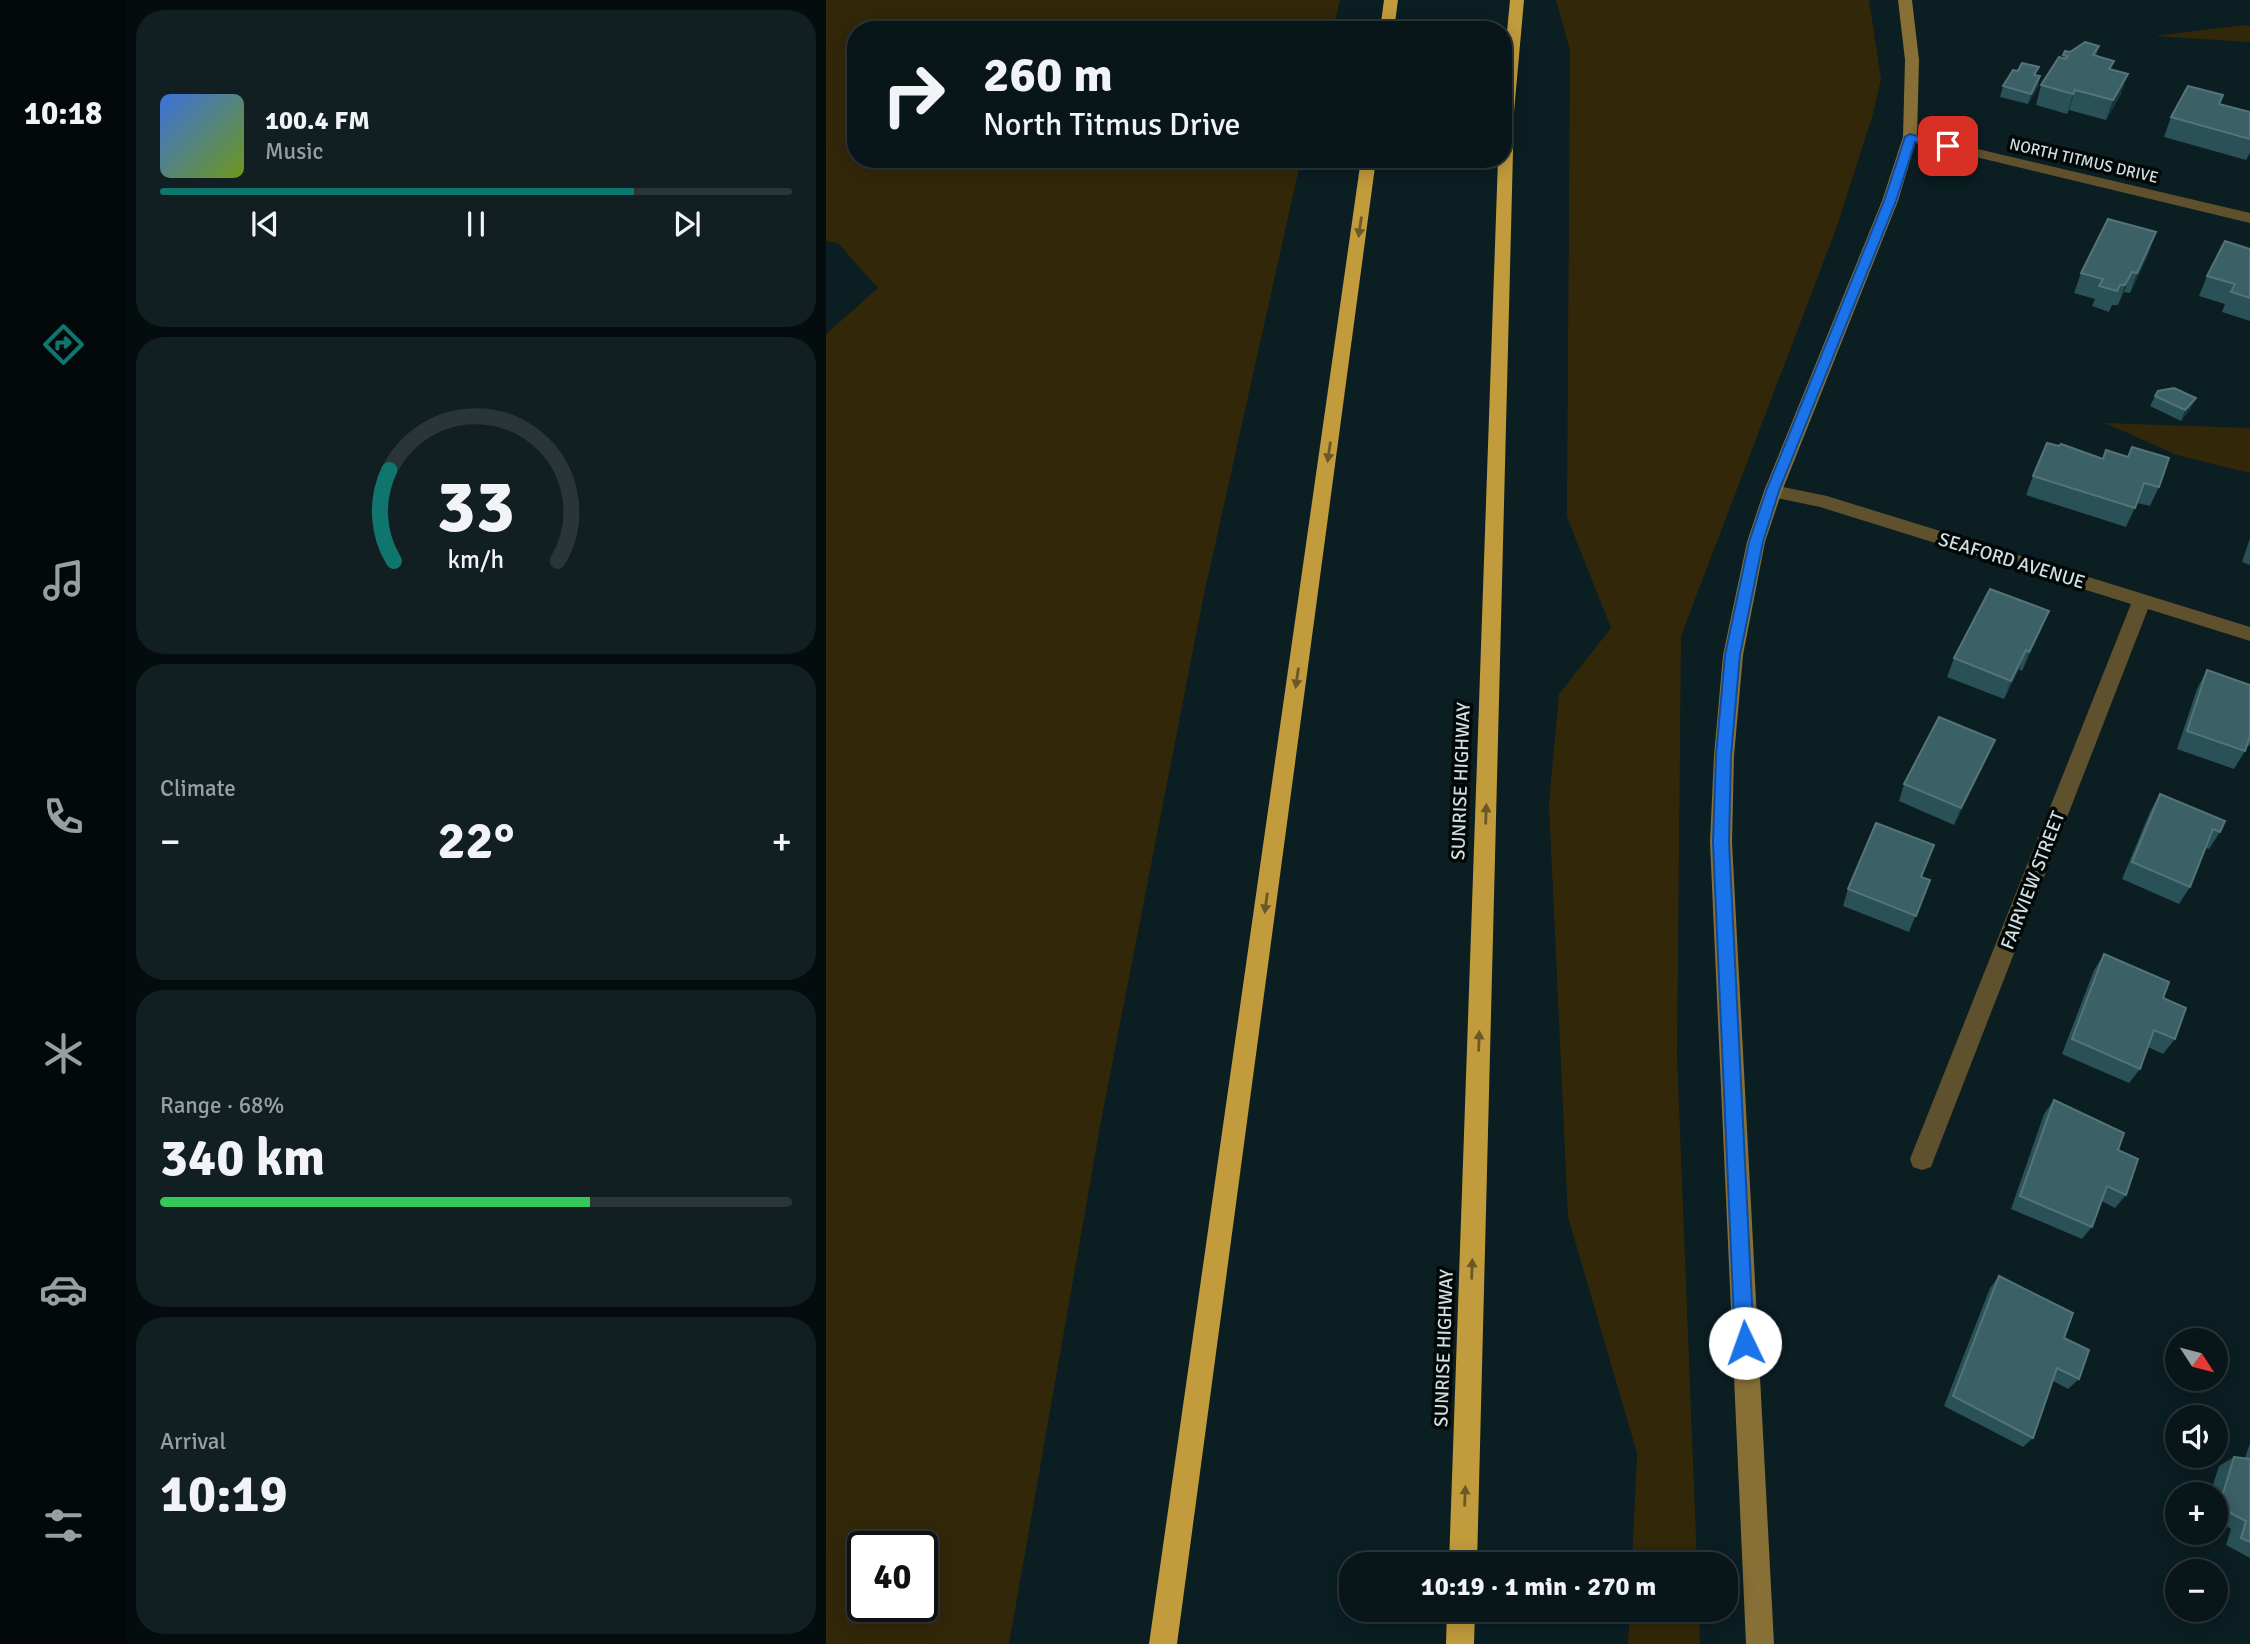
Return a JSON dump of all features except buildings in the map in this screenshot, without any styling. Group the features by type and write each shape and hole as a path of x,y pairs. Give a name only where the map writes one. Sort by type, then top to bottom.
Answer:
{"highway":[{"path":"1388,21 1391,0"},
{"name":"SUNRISE HIGHWAY","path":"1512,63 1517,0"},
{"path":"1163,1644 1368,168"},
{"name":"SUNRISE HIGHWAY","path":"1463,1552 1506,168"},
{"path":"1460,1644 1461,1622"}],"street":[{"path":"1760,1644 1721,842 1732,655 1756,542 1773,491 1890,201 1910,137 1912,60 1905,0"},
{"name":"NORTH TITMUS DRIVE","path":"1910,137 2250,218"},
{"name":"SEAFORD AVENUE","path":"1773,491 1821,501 2250,634"},
{"name":"FAIRVIEW STREET","path":"1922,1159 2142,600"}],"shaded area":[{"path":"826,0 1340,0 1335,21 847,21 847,168 1299,168 1203,599 1101,1121 1009,1644 826,1644 826,334 878,288 838,243 826,241"},
{"path":"1556,0 1869,0 1881,79 1873,114 1836,229 1681,636 1677,1056 1697,1552 1633,1552 1637,1453 1568,1217 1549,804 1559,694 1611,628 1567,517 1570,50"},
{"path":"2250,26 2250,42 2154,36"},
{"path":"2105,423 2250,428 2250,473 2177,455"},
{"path":"1629,1622 1699,1622 1700,1644 1628,1644"}],"route":[{"path":"1745,1343 1721,842 1732,655 1756,542 1773,491 1890,201 1910,137 1948,146"}]}
